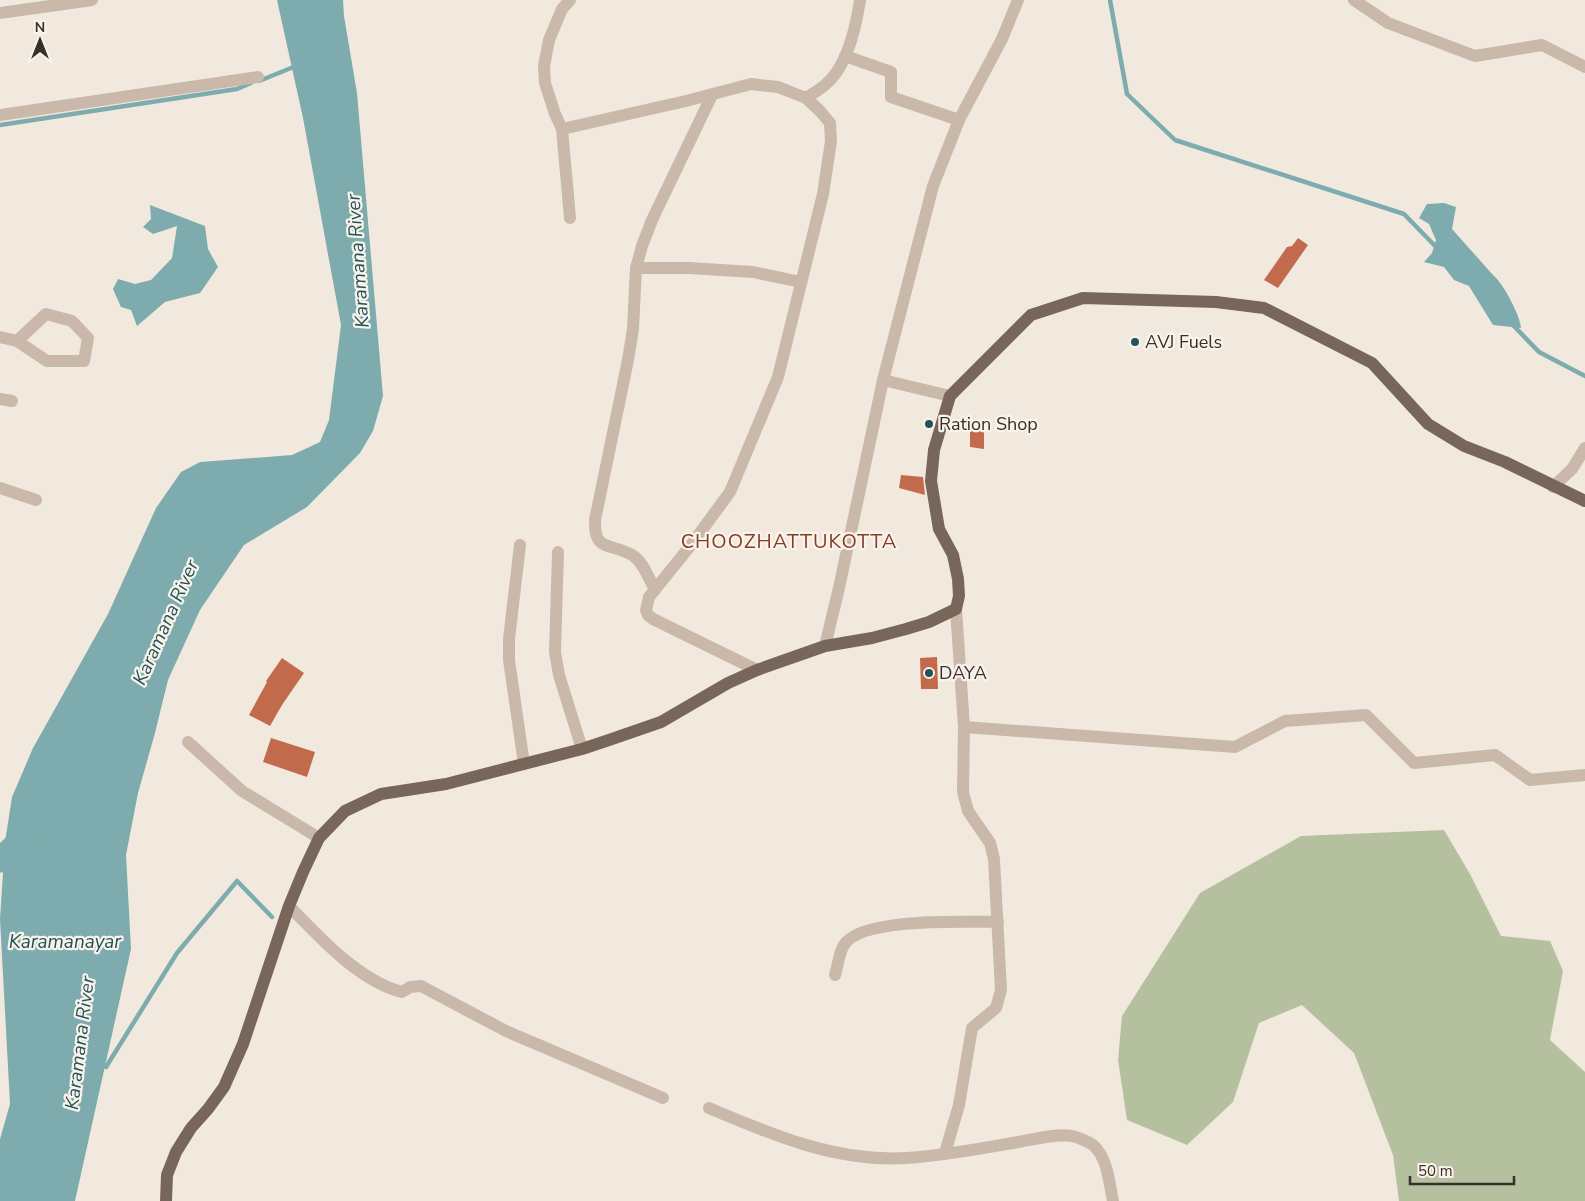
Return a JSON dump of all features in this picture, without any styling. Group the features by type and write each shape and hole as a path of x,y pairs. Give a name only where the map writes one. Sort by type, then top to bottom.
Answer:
{"main road":[{"path":"166,1201 167,1176 176,1152 191,1128 224,1087 243,1044 289,906 318,838 345,811 372,797 446,784 582,749 661,722 704,699 728,683 757,670 825,646 872,638 929,622 956,609 958,579 952,555 939,528 931,480 934,450 950,396 1031,315 1083,298 1216,302 1264,308 1372,363 1428,424 1456,442 1505,462 1585,501"}],"street":[{"path":"0,13 92,0"},
{"path":"570,0 562,9 549,40 544,66 548,91 562,129 570,218"},
{"path":"806,98 827,84 843,64 857,20 860,0"},
{"path":"825,646 840,588 883,380 925,209 959,120 1002,39 1018,0"},
{"path":"1354,0 1388,23 1475,56 1542,45 1585,67"},
{"path":"845,56 890,72 890,97 959,120"},
{"path":"0,115 258,77"},
{"path":"562,129 712,95 750,84 778,87 806,98 830,123 832,141 823,194 778,377 730,492 649,597 646,610 648,615 757,670"},
{"path":"654,590 642,565 633,555 601,544 594,534 596,510 628,360 633,329 636,268 642,246 652,220 712,95"},
{"path":"636,268 735,270 801,282"},
{"path":"0,338 17,341 47,361 84,361 88,338 72,321 46,314 17,341"},
{"path":"883,380 950,396"},
{"path":"1553,487 1572,469 1585,448"},
{"path":"0,488 36,500"},
{"path":"520,545 509,639 509,660 524,764"},
{"path":"558,552 555,652 559,675 582,749"},
{"path":"945,1153 959,1105 972,1028 996,1008 1001,990 994,859 990,843 968,811 963,792 964,727 956,609"},
{"path":"964,727 1234,747 1285,722 1366,715 1414,763 1495,755 1530,780 1585,775"},
{"path":"188,742 242,790 318,838"},
{"path":"289,906 334,951 390,989 402,992 410,987 421,986 506,1031 664,1098"},
{"path":"835,975 844,944 856,934 884,926 938,922 998,922"},
{"path":"709,1108 812,1148 871,1158 906,1158 1048,1137 1073,1136 1093,1145 1104,1159 1113,1201"}],"green space":[{"path":"1444,830 1470,874 1501,936 1550,941 1563,971 1550,1040 1585,1072 1585,1201 1399,1201 1393,1155 1354,1053 1302,1005 1259,1023 1233,1102 1187,1145 1127,1120 1118,1060 1122,1016 1200,893 1301,836"}],"water":[{"name":"Karamanayar","path":"277,0 343,0 357,93 383,396 373,431 360,453 307,507 244,545 200,610 168,680 138,793 126,855 131,949 75,1201 0,1201 0,1139 10,1104 0,919 5,842 12,797 33,748 108,614 156,508 181,472 200,462 292,455 320,442 329,420 341,325 303,118"},
{"path":"1444,203 1456,207 1452,229 1497,279 1514,308 1521,328 1493,325 1469,286 1454,280 1444,267 1424,262 1432,253 1436,240 1429,224 1419,218 1427,204"},
{"path":"150,205 205,226 208,249 218,267 200,293 165,302 137,326 131,310 121,307 113,289 118,279 135,284 151,280 172,258 177,226 153,234 143,227 151,219"}],"building":[{"path":"1298,238 1308,245 1278,288 1264,280 1287,247 1292,246"},
{"path":"970,427 984,429 984,449 970,447"},
{"path":"901,475 923,477 925,495 899,488"},
{"name":"DAYA","path":"937,657 938,689 921,689 920,658"},
{"path":"282,658 304,673 270,726 249,715 266,681"},
{"path":"271,738 315,752 307,777 263,762"}],"waterway":[{"path":"1110,0 1127,94 1175,140 1404,214 1438,249"},
{"path":"259,81 296,66"},
{"path":"0,125 237,89 251,83"},
{"path":"1510,322 1539,352 1585,376"},
{"path":"0,860 29,833"},
{"path":"106,1067 177,953 237,881 272,917"}],"place":[{"name":"AVJ Fuels","path":"1135,342"},
{"name":"Ration Shop","path":"929,424"},
{"name":"DAYA","path":"929,673"}],"district":[{"name":"CHOOZHATTUKOTTA","path":"789,541"}],"water label":[{"name":"Karamana River","path":"357,261"},
{"name":"Karamana River","path":"165,622"},
{"name":"Karamana River","path":"79,1043"}]}
